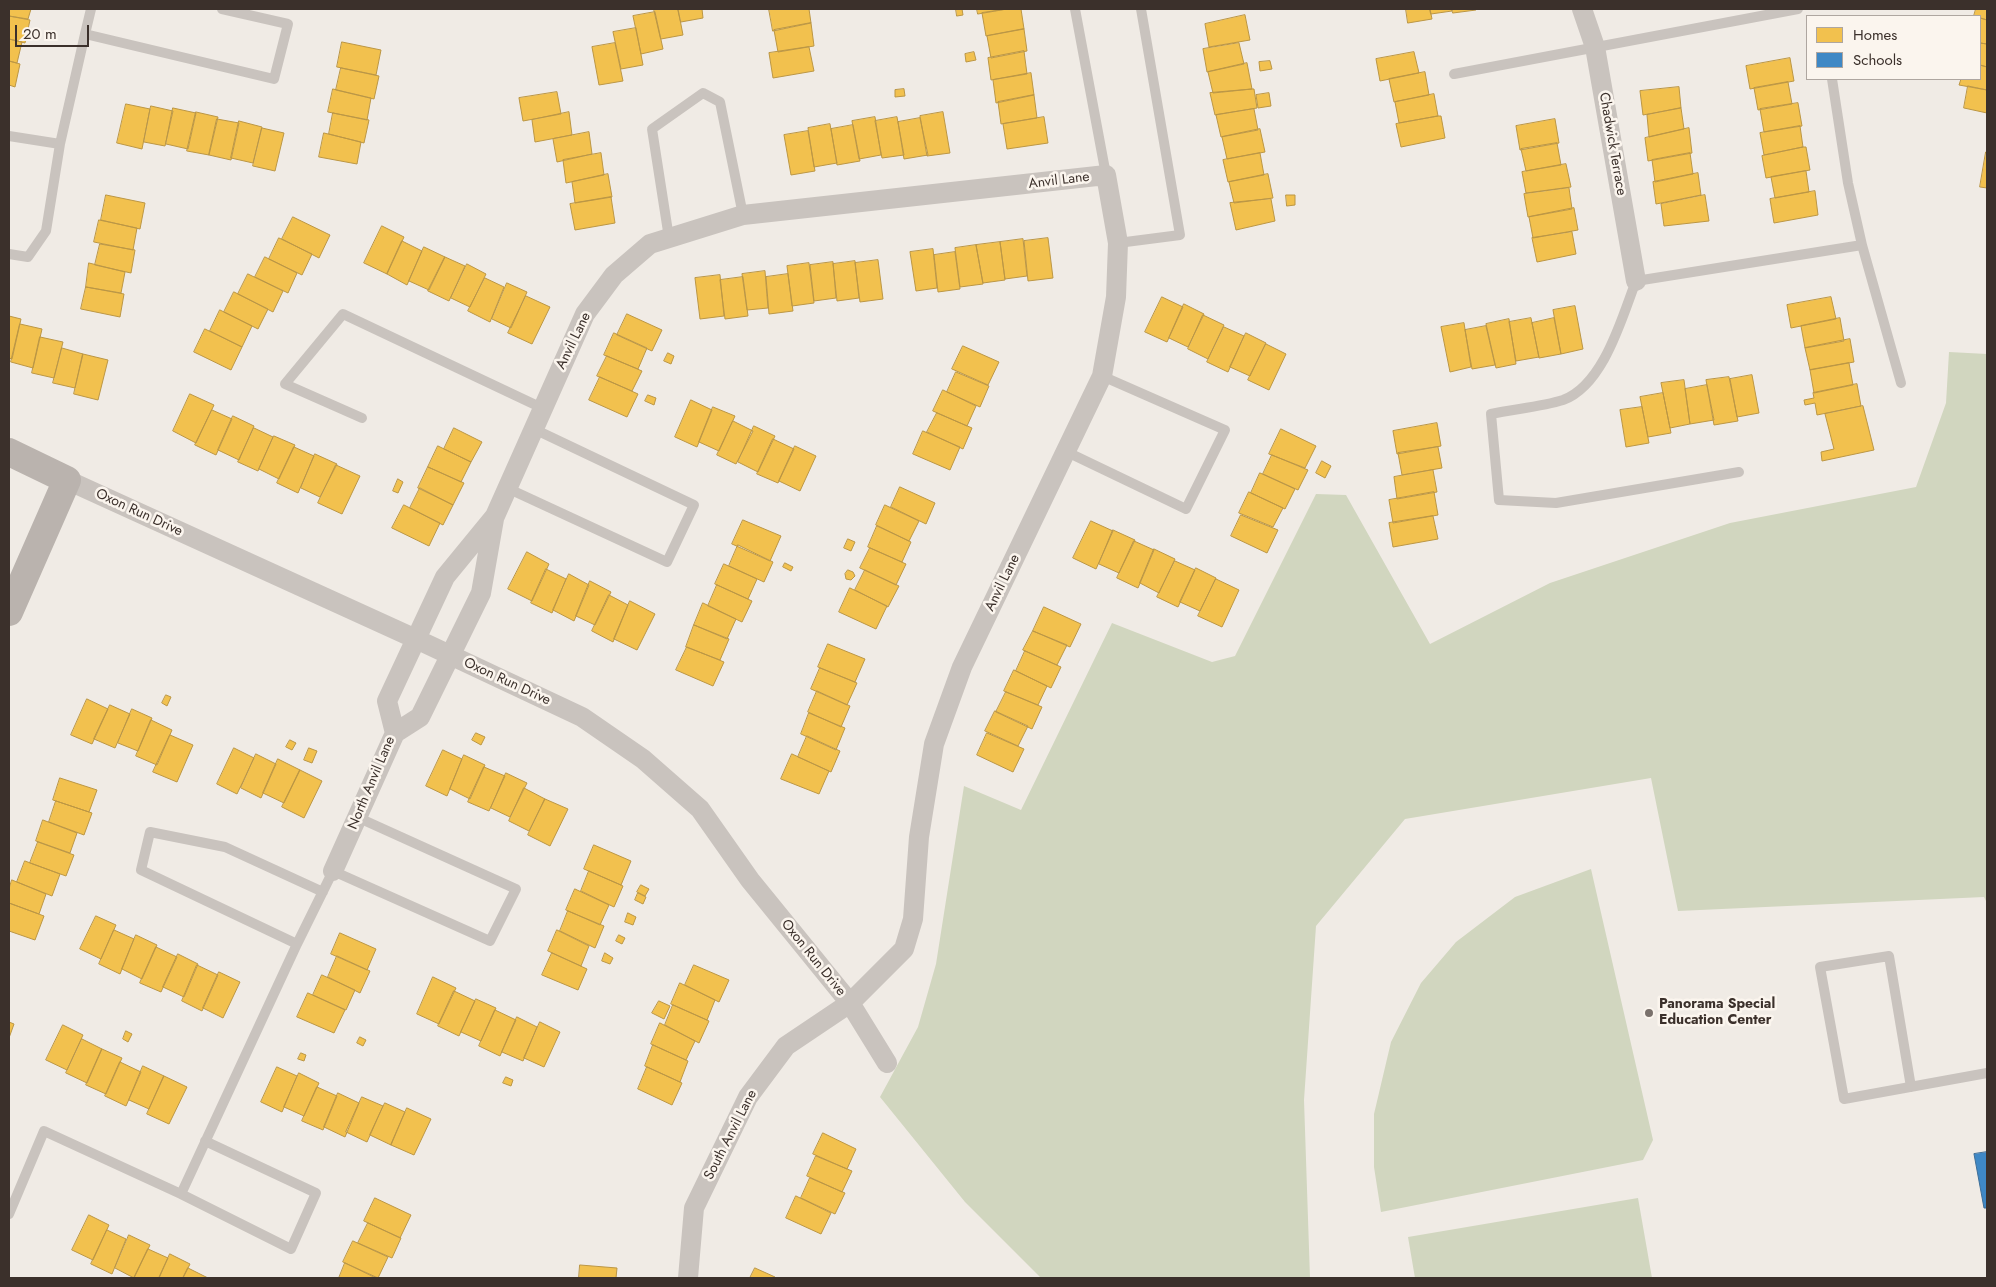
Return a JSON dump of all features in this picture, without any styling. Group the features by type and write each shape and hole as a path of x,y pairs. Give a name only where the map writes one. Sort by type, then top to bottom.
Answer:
{"street":[{"name":"Chadwick Terrace","path":"1582,9 1595,48 1636,281"},
{"name":"Anvil Lane","path":"416,639 445,577 495,516 585,314 614,275 650,244 743,215 1106,175 1118,242 1116,297 1102,376 962,667 934,744 919,837 913,919 904,950 850,1004"},
{"name":"Oxon Run Drive","path":"9,452 582,717 644,759 700,809 750,880 850,1004 887,1063"},
{"path":"9,612 67,480"},
{"path":"395,733 420,717 481,593 495,516"},
{"name":"North Anvil Lane","path":"334,871 395,733 387,701 416,639"},
{"name":"South Anvil Lane","path":"688,1278 694,1208 748,1097 786,1046 850,1004"}],"lane":[{"path":"9,254 28,257 46,231 60,144 91,9"},
{"path":"85,34 274,79 288,24 222,9"},
{"path":"1074,9 1106,175"},
{"path":"1118,242 1180,235 1141,9"},
{"path":"1454,74 1798,9"},
{"path":"1832,80 1848,183 1862,245 1901,383"},
{"path":"669,238 652,129 703,93 720,102 743,215"},
{"path":"9,136 60,144"},
{"path":"1739,472 1556,503 1499,500 1490,414 1563,400 1575,393 1595,373 1604,358 1636,281 1862,245"},
{"path":"362,418 285,384 343,314 542,408"},
{"path":"1067,452 1186,509 1225,430 1102,376"},
{"path":"508,488 667,562 694,505 534,429"},
{"path":"181,1194 297,944 334,871 490,941 516,889 358,818"},
{"path":"297,944 141,870 150,832 225,847 322,892"},
{"path":"1911,1087 1889,956 1820,967 1844,1099 1911,1087 1987,1073"},
{"path":"9,1214 44,1131 181,1194 291,1249 316,1194 205,1141"}],"green space":[{"path":"1949,352 1987,354 1987,903 1984,897 1678,911 1651,778 1405,819 1316,926 1304,1100 1310,1278 1041,1278 965,1202 880,1097 918,1027 936,964 964,786 1021,810 1112,623 1212,662 1235,656 1316,494 1346,495 1430,644 1550,583 1730,523 1916,487 1946,403"},
{"path":"1591,869 1653,1140 1643,1160 1381,1212 1374,1167 1374,1114 1391,1042 1421,983 1456,942 1515,897"},
{"path":"1638,1198 1652,1278 1415,1278 1408,1237"}],"building: Homes":[{"path":"9,9 31,9 28,19 9,16"},
{"path":"654,9 678,9 683,35 661,39"},
{"path":"678,9 702,9 703,18 681,22"},
{"path":"769,9 809,9 811,23 773,31"},
{"path":"956,9 962,9 963,15 957,16"},
{"path":"977,9 1007,9 978,14"},
{"path":"1021,9 1024,29 986,36 982,13"},
{"path":"1406,9 1430,9 1432,19 1408,23"},
{"path":"1430,9 1452,9 1452,11 1431,14"},
{"path":"1452,9 1476,9 1476,10 1453,13"},
{"path":"1976,9 1987,9 1987,20 1981,18 1981,15 1974,15"},
{"path":"655,12 663,49 641,54 633,16"},
{"path":"1245,15 1250,40 1209,47 1205,24"},
{"path":"9,16 30,20 25,43 9,39"},
{"path":"1981,18 1987,20 1987,44 1981,43"},
{"path":"811,23 814,46 778,52 774,30"},
{"path":"636,28 643,65 621,69 613,32"},
{"path":"1024,29 1027,51 991,58 987,36"},
{"path":"9,39 22,42 17,63 9,61"},
{"path":"342,42 381,50 376,75 337,67"},
{"path":"615,43 623,81 599,85 592,47"},
{"path":"1239,43 1244,64 1207,72 1203,49"},
{"path":"1981,43 1987,44 1987,67 1981,65"},
{"path":"809,47 814,71 773,78 769,53"},
{"path":"1024,51 1027,74 991,80 988,58"},
{"path":"974,52 976,60 966,62 965,54"},
{"path":"1414,52 1419,73 1380,81 1376,59"},
{"path":"1790,58 1794,81 1750,89 1746,66"},
{"path":"9,61 20,64 15,87 9,85"},
{"path":"1270,61 1272,69 1260,71 1259,62"},
{"path":"1247,63 1252,89 1213,93 1208,72"},
{"path":"1981,65 1987,67 1987,90 1959,85 1961,80 1981,80"},
{"path":"341,68 379,76 374,99 336,90"},
{"path":"1425,72 1429,95 1394,102 1389,79"},
{"path":"1031,73 1034,95 996,103 993,80"},
{"path":"1788,82 1792,104 1758,110 1754,88"},
{"path":"1968,86 1987,90 1987,113 1964,108"},
{"path":"1679,87 1681,108 1643,115 1640,91"},
{"path":"333,89 371,98 367,120 328,112"},
{"path":"904,89 905,96 895,97 895,90"},
{"path":"1254,89 1257,108 1215,115 1210,93"},
{"path":"557,92 561,114 523,121 519,98"},
{"path":"1269,93 1271,106 1258,108 1256,95"},
{"path":"1434,94 1438,116 1399,123 1395,102"},
{"path":"1034,95 1037,118 1001,124 998,102"},
{"path":"1798,103 1802,126 1764,132 1760,109"},
{"path":"126,104 150,109 142,149 117,143"},
{"path":"151,106 173,111 165,146 144,142"},
{"path":"173,108 196,113 188,149 166,144"},
{"path":"1681,108 1684,129 1649,137 1647,115"},
{"path":"1254,109 1258,130 1221,137 1216,115"},
{"path":"196,112 218,117 209,155 187,151"},
{"path":"569,112 572,135 535,142 532,120"},
{"path":"943,112 950,153 927,156 920,116"},
{"path":"333,113 369,120 364,143 329,134"},
{"path":"1441,116 1445,138 1401,147 1396,124"},
{"path":"875,117 881,155 859,159 852,121"},
{"path":"897,117 904,155 882,158 875,121"},
{"path":"1044,117 1048,143 1007,149 1003,124"},
{"path":"920,118 928,155 904,159 898,122"},
{"path":"217,119 239,123 231,160 209,155"},
{"path":"1555,119 1559,143 1520,150 1516,126"},
{"path":"239,121 262,127 253,163 231,158"},
{"path":"830,124 837,163 814,167 808,128"},
{"path":"853,125 860,161 837,165 831,129"},
{"path":"1800,126 1803,147 1764,155 1760,133"},
{"path":"262,128 284,133 275,171 253,166"},
{"path":"1689,128 1692,153 1648,161 1645,138"},
{"path":"1260,129 1265,152 1227,159 1222,137"},
{"path":"808,131 815,171 791,175 784,135"},
{"path":"589,132 592,154 557,162 553,139"},
{"path":"324,133 361,142 357,164 319,157"},
{"path":"1557,143 1561,165 1526,171 1521,149"},
{"path":"1806,147 1810,170 1766,178 1762,156"},
{"path":"1987,152 1987,188 1980,187"},
{"path":"601,153 604,175 566,183 563,160"},
{"path":"1260,153 1264,175 1228,182 1223,160"},
{"path":"1690,153 1693,174 1655,182 1652,160"},
{"path":"1566,164 1571,187 1526,193 1522,172"},
{"path":"1806,171 1809,192 1775,198 1771,177"},
{"path":"1698,173 1701,195 1656,204 1653,182"},
{"path":"608,174 612,197 575,203 572,182"},
{"path":"1268,174 1273,198 1234,203 1229,182"},
{"path":"1569,188 1572,209 1528,217 1524,194"},
{"path":"1815,191 1818,215 1774,223 1770,199"},
{"path":"106,195 145,203 140,229 101,220"},
{"path":"1286,195 1295,195 1295,205 1287,206"},
{"path":"1705,195 1709,221 1664,226 1661,204"},
{"path":"611,197 615,223 575,230 570,204"},
{"path":"1271,199 1275,221 1236,230 1230,203"},
{"path":"1574,208 1578,230 1533,238 1529,217"},
{"path":"293,217 330,235 319,258 282,239"},
{"path":"99,220 137,228 133,250 94,242"},
{"path":"382,226 404,237 387,274 364,263"},
{"path":"1572,232 1576,254 1537,262 1532,238"},
{"path":"279,238 312,254 302,275 269,259"},
{"path":"1048,238 1053,278 1028,281 1024,241"},
{"path":"1023,239 1027,276 1005,279 1000,242"},
{"path":"402,241 422,251 407,285 387,274"},
{"path":"1000,242 1005,280 983,283 976,245"},
{"path":"100,244 135,250 131,273 95,265"},
{"path":"976,245 983,284 960,287 955,248"},
{"path":"424,247 445,257 429,290 409,281"},
{"path":"933,249 937,288 916,291 910,252"},
{"path":"955,252 960,289 938,292 934,255"},
{"path":"265,257 297,273 288,293 255,277"},
{"path":"445,257 465,266 449,301 428,291"},
{"path":"878,260 883,299 860,302 855,263"},
{"path":"855,261 859,298 837,301 833,264"},
{"path":"833,262 836,298 814,301 810,265"},
{"path":"89,263 125,272 121,293 86,287"},
{"path":"809,263 814,303 792,306 787,266"},
{"path":"467,264 486,274 470,307 451,298"},
{"path":"765,271 768,308 747,310 742,274"},
{"path":"248,274 283,291 273,312 238,294"},
{"path":"788,274 793,311 769,314 766,277"},
{"path":"720,275 724,316 700,319 695,278"},
{"path":"743,277 748,316 725,319 720,280"},
{"path":"485,278 504,287 490,322 468,311"},
{"path":"507,283 527,292 511,328 492,319"},
{"path":"86,287 124,294 120,317 81,309"},
{"path":"234,292 268,309 258,329 224,312"},
{"path":"526,296 550,307 532,344 508,333"},
{"path":"1162,297 1183,307 1167,342 1145,332"},
{"path":"1831,297 1836,319 1791,328 1787,305"},
{"path":"1184,304 1204,314 1188,347 1169,338"},
{"path":"1575,306 1583,349 1561,354 1553,310"},
{"path":"220,310 252,326 242,347 210,331"},
{"path":"627,314 662,330 652,351 617,335"},
{"path":"1203,315 1224,325 1208,359 1188,349"},
{"path":"9,316 21,319 12,359 9,358"},
{"path":"1531,318 1539,357 1516,361 1509,322"},
{"path":"1554,318 1561,354 1539,358 1532,323"},
{"path":"1840,318 1844,341 1805,348 1801,326"},
{"path":"1509,319 1516,364 1496,368 1486,324"},
{"path":"1464,323 1471,367 1450,372 1441,327"},
{"path":"20,324 42,329 33,368 11,362"},
{"path":"1486,326 1495,365 1472,369 1465,330"},
{"path":"1224,327 1244,336 1228,372 1207,362"},
{"path":"205,329 242,347 231,370 194,352"},
{"path":"614,333 647,348 638,369 604,355"},
{"path":"1246,333 1266,343 1250,376 1230,367"},
{"path":"40,337 63,342 54,378 32,373"},
{"path":"1850,339 1854,362 1810,370 1805,348"},
{"path":"1266,344 1286,354 1269,390 1248,380"},
{"path":"963,346 999,362 988,385 952,369"},
{"path":"62,348 83,354 75,388 53,383"},
{"path":"668,353 674,356 671,364 664,361"},
{"path":"83,354 108,360 98,400 74,394"},
{"path":"607,356 642,371 632,391 597,376"},
{"path":"1849,363 1853,385 1814,393 1810,370"},
{"path":"956,372 989,386 980,407 947,392"},
{"path":"1752,375 1759,413 1737,417 1730,379"},
{"path":"600,377 638,394 627,417 589,400"},
{"path":"1729,377 1738,421 1714,425 1706,380"},
{"path":"1684,380 1690,424 1670,428 1661,383"},
{"path":"1857,384 1861,406 1817,415 1815,403 1805,405 1804,400 1814,398 1813,393"},
{"path":"1707,385 1714,420 1690,424 1685,389"},
{"path":"943,390 976,406 967,426 933,411"},
{"path":"1663,393 1671,433 1648,437 1640,397"},
{"path":"190,394 214,405 196,443 173,431"},
{"path":"648,395 656,398 654,405 645,401"},
{"path":"691,400 712,410 697,447 675,437"},
{"path":"1863,406 1874,450 1822,461 1821,452 1834,449 1825,414"},
{"path":"713,407 735,416 719,451 699,442"},
{"path":"1642,407 1649,443 1626,447 1620,410"},
{"path":"212,410 232,419 216,455 195,445"},
{"path":"937,413 972,428 963,449 927,432"},
{"path":"233,416 254,426 239,460 218,450"},
{"path":"733,421 753,431 736,464 717,455"},
{"path":"1437,423 1441,446 1397,454 1393,431"},
{"path":"754,426 775,436 758,472 738,462"},
{"path":"254,428 273,437 258,471 238,462"},
{"path":"454,428 482,442 471,462 444,449"},
{"path":"1281,429 1316,446 1305,468 1269,454"},
{"path":"923,431 960,447 950,470 913,454"},
{"path":"274,436 295,445 279,479 259,469"},
{"path":"773,439 794,449 778,483 757,474"},
{"path":"438,446 471,462 461,482 428,467"},
{"path":"795,446 816,456 800,491 779,481"},
{"path":"294,447 314,456 298,493 277,483"},
{"path":"1438,447 1442,468 1402,475 1398,453"},
{"path":"315,454 337,464 320,497 301,488"},
{"path":"1272,455 1308,470 1298,490 1263,474"},
{"path":"1322,461 1331,466 1325,478 1316,473"},
{"path":"336,465 360,476 342,514 318,503"},
{"path":"428,467 464,483 453,505 418,488"},
{"path":"1433,470 1437,492 1397,499 1394,477"},
{"path":"1260,473 1295,489 1285,509 1251,493"},
{"path":"398,479 403,482 398,493 393,491"},
{"path":"900,487 935,503 926,524 891,507"},
{"path":"420,488 453,505 443,525 410,508"},
{"path":"1249,492 1283,508 1273,527 1239,513"},
{"path":"1434,492 1438,515 1393,523 1389,500"},
{"path":"404,505 440,523 429,546 392,528"},
{"path":"885,505 919,521 909,541 876,525"},
{"path":"1241,515 1278,530 1267,553 1231,536"},
{"path":"1433,516 1438,539 1393,547 1389,523"},
{"path":"743,520 781,536 770,561 732,544"},
{"path":"1091,521 1113,531 1096,569 1073,558"},
{"path":"877,526 911,542 902,562 868,547"},
{"path":"1113,530 1135,540 1119,573 1099,564"},
{"path":"848,539 855,542 851,551 844,548"},
{"path":"1134,541 1154,550 1138,588 1117,578"},
{"path":"738,545 773,562 764,582 729,566"},
{"path":"870,548 906,564 896,585 860,568"},
{"path":"1154,549 1175,559 1159,593 1140,583"},
{"path":"527,552 549,564 532,601 508,589"},
{"path":"1175,561 1195,570 1178,607 1157,597"},
{"path":"785,563 793,567 791,571 783,567"},
{"path":"724,564 757,579 748,599 715,584"},
{"path":"1196,568 1216,578 1200,611 1180,602"},
{"path":"546,569 566,579 552,613 531,603"},
{"path":"848,570 853,572 855,576 851,580 846,579 845,574"},
{"path":"865,570 899,586 888,607 855,590"},
{"path":"569,574 589,585 574,621 553,610"},
{"path":"1216,579 1239,590 1222,627 1198,616"},
{"path":"590,581 611,592 595,625 576,616"},
{"path":"717,585 752,601 742,622 708,606"},
{"path":"850,588 887,606 876,629 839,612"},
{"path":"609,595 628,605 613,642 592,631"},
{"path":"630,601 655,614 637,650 614,639"},
{"path":"703,603 736,619 727,639 694,625"},
{"path":"1044,607 1081,624 1070,647 1033,631"},
{"path":"694,625 729,639 720,660 686,647"},
{"path":"1033,631 1067,645 1057,665 1023,650"},
{"path":"828,644 865,659 855,682 818,667"},
{"path":"687,647 724,662 713,686 676,670"},
{"path":"1025,651 1061,667 1051,688 1016,671"},
{"path":"820,668 857,683 847,705 811,689"},
{"path":"1014,670 1047,686 1038,705 1004,691"},
{"path":"817,691 850,706 841,727 808,712"},
{"path":"1006,692 1042,707 1032,729 996,712"},
{"path":"166,695 171,697 167,706 162,703"},
{"path":"87,699 108,709 92,744 71,735"},
{"path":"110,705 130,714 115,748 94,739"},
{"path":"132,709 152,718 138,751 118,743"},
{"path":"995,711 1028,726 1018,746 985,731"},
{"path":"809,713 845,728 836,750 801,734"},
{"path":"151,720 172,730 157,765 136,756"},
{"path":"476,733 485,737 481,745 472,740"},
{"path":"987,733 1024,749 1013,772 977,755"},
{"path":"170,735 193,745 177,782 153,772"},
{"path":"807,736 840,751 831,772 798,757"},
{"path":"290,740 296,743 292,750 286,747"},
{"path":"234,748 254,758 237,794 217,784"},
{"path":"309,748 317,751 312,763 304,760"},
{"path":"443,750 462,759 447,796 426,786"},
{"path":"256,754 276,764 261,798 241,788"},
{"path":"792,754 829,771 819,794 781,779"},
{"path":"464,755 485,765 470,799 450,789"},
{"path":"278,759 300,770 284,803 263,793"},
{"path":"484,767 505,776 489,811 468,802"},
{"path":"300,770 322,781 304,818 282,807"},
{"path":"506,773 527,783 510,817 491,808"},
{"path":"60,778 97,790 89,812 53,800"},
{"path":"524,788 545,799 529,831 509,821"},
{"path":"545,799 568,809 550,846 528,835"},
{"path":"56,801 92,813 84,835 49,822"},
{"path":"43,820 77,833 70,853 36,841"},
{"path":"38,842 74,855 66,876 30,863"},
{"path":"594,845 631,861 621,885 584,869"},
{"path":"25,861 60,874 52,896 17,882"},
{"path":"589,871 623,886 614,907 581,891"},
{"path":"12,880 46,894 39,914 9,903 9,889"},
{"path":"641,885 649,889 645,896 637,892"},
{"path":"575,889 609,905 600,925 566,910"},
{"path":"638,893 646,897 643,904 635,900"},
{"path":"9,903 44,916 35,940 9,931"},
{"path":"568,911 604,926 595,948 560,931"},
{"path":"628,913 636,917 633,925 625,922"},
{"path":"96,916 116,925 101,959 80,949"},
{"path":"114,930 134,939 120,974 99,964"},
{"path":"557,930 589,946 581,966 548,951"},
{"path":"340,933 376,949 367,970 331,954"},
{"path":"136,935 157,945 142,979 122,969"},
{"path":"619,935 625,938 622,944 616,941"},
{"path":"156,947 177,957 161,992 140,983"},
{"path":"552,953 587,969 578,990 542,975"},
{"path":"605,953 613,958 610,964 602,961"},
{"path":"178,954 198,964 184,997 163,987"},
{"path":"337,956 370,971 360,993 328,977"},
{"path":"197,965 218,975 202,1011 182,1001"},
{"path":"694,965 729,980 719,1002 685,985"},
{"path":"219,972 240,982 223,1018 203,1008"},
{"path":"322,975 355,990 346,1010 313,995"},
{"path":"433,977 456,988 439,1024 417,1014"},
{"path":"680,983 715,1000 707,1020 671,1004"},
{"path":"454,991 475,1001 459,1036 438,1026"},
{"path":"308,993 345,1010 334,1033 297,1017"},
{"path":"476,999 496,1008 481,1041 461,1032"},
{"path":"659,1001 670,1006 664,1019 652,1013"},
{"path":"673,1005 709,1021 699,1043 665,1025"},
{"path":"495,1010 516,1020 500,1056 479,1046"},
{"path":"517,1017 537,1027 523,1061 502,1052"},
{"path":"9,1022 14,1024 9,1038"},
{"path":"540,1022 560,1032 544,1067 524,1058"},
{"path":"660,1023 695,1041 686,1060 651,1044"},
{"path":"63,1025 83,1035 67,1070 46,1060"},
{"path":"126,1031 132,1034 128,1042 123,1039"},
{"path":"360,1037 366,1040 363,1046 357,1043"},
{"path":"82,1039 102,1049 87,1083 66,1073"},
{"path":"653,1045 688,1061 680,1082 645,1066"},
{"path":"102,1049 122,1058 106,1094 86,1085"},
{"path":"301,1053 306,1055 304,1061 298,1059"},
{"path":"120,1062 141,1072 126,1106 105,1096"},
{"path":"143,1066 164,1076 149,1109 129,1100"},
{"path":"277,1067 297,1076 282,1112 261,1102"},
{"path":"647,1067 682,1083 672,1105 638,1089"},
{"path":"299,1073 319,1083 304,1116 284,1107"},
{"path":"164,1076 187,1087 169,1124 147,1114"},
{"path":"506,1077 513,1080 511,1086 503,1083"},
{"path":"317,1087 337,1096 323,1130 302,1121"},
{"path":"338,1093 359,1103 345,1137 324,1127"},
{"path":"362,1097 383,1106 367,1142 346,1132"},
{"path":"385,1103 405,1112 391,1145 370,1135"},
{"path":"407,1108 431,1119 414,1155 391,1145"},
{"path":"823,1133 856,1149 847,1169 813,1154"},
{"path":"816,1156 852,1171 842,1192 807,1176"},
{"path":"810,1178 845,1193 835,1214 801,1198"},
{"path":"796,1196 831,1213 821,1234 786,1218"},
{"path":"375,1198 411,1215 400,1238 364,1221"},
{"path":"89,1215 109,1225 93,1260 72,1250"},
{"path":"368,1223 401,1238 392,1258 358,1243"},
{"path":"107,1230 126,1239 112,1274 91,1264"},
{"path":"129,1235 150,1245 134,1278 115,1268"},
{"path":"353,1241 388,1257 378,1278 343,1262"},
{"path":"148,1249 168,1258 159,1278 134,1278"},
{"path":"170,1254 190,1264 183,1278 159,1278"},
{"path":"345,1263 376,1278 339,1278"},
{"path":"580,1265 617,1268 616,1278 579,1278"},
{"path":"188,1268 208,1278 183,1278"},
{"path":"755,1268 775,1277 775,1278 750,1278"}],"building: Schools":[{"path":"1987,1152 1987,1208 1984,1208 1974,1154"}],"place":[{"name":"Panorama Special Education Center","path":"1649,1013"}]}
